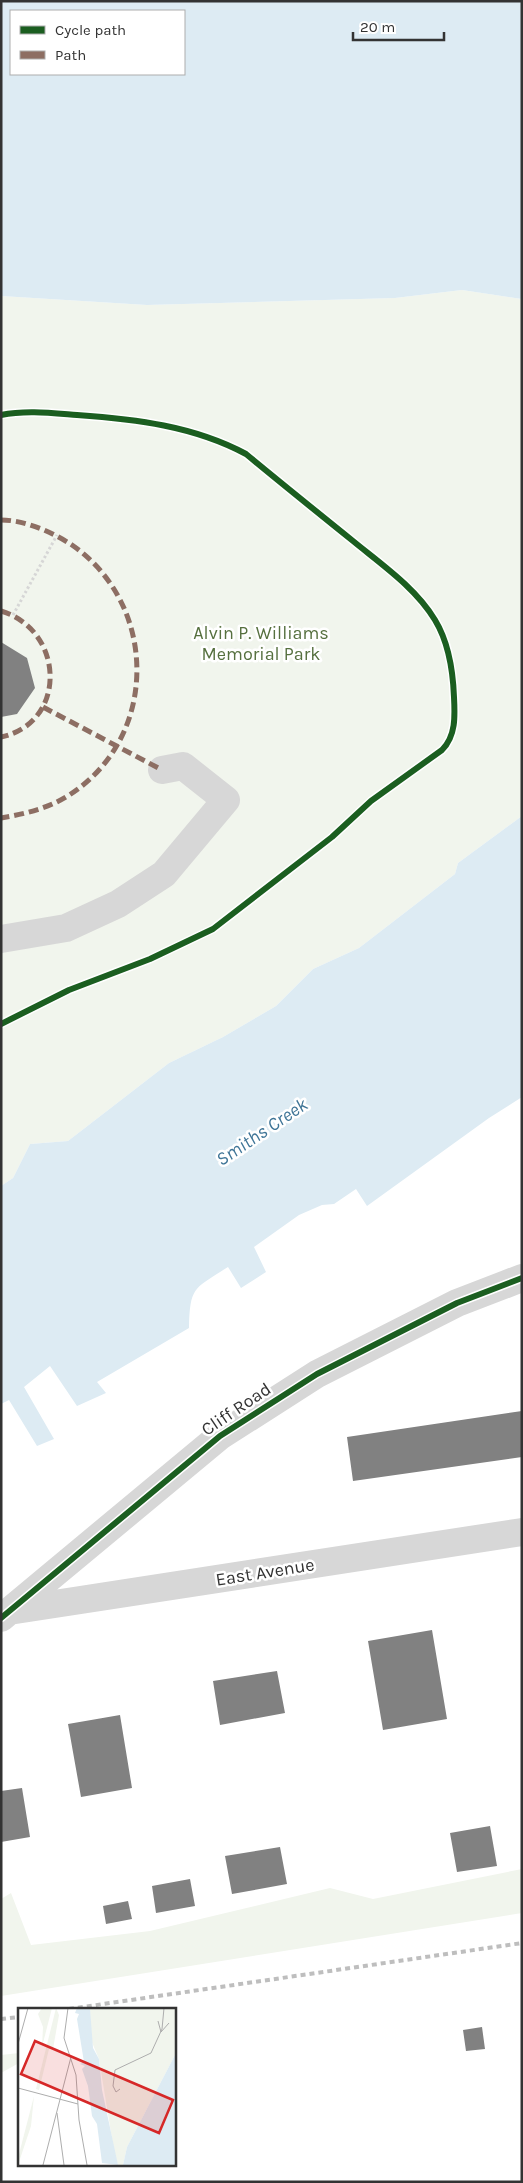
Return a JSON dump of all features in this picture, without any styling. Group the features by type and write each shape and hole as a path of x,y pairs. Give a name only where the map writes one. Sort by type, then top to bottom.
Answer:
{"street":[{"path":"1,939 66,928 118,904 164,874 226,800 183,766 162,770"},
{"name":"Cliff Road","path":"5,1615 212,1443 236,1426 317,1374 457,1303 522,1278"},
{"name":"East Avenue","path":"5,1615 522,1532"}],"path":[{"path":"13,615 57,535"}],"green space":[{"name":"Alvin P. Williams Memorial Park","path":"462,290 522,299 522,816 458,863 455,874 359,948 313,969 276,1006 223,1037 169,1063 68,1141 30,1144 13,1178 1,1186 1,296 147,305 395,298"},
{"path":"522,1869 522,1913 1,1996 1,1899 11,1893 31,1945 150,1931 330,1888 373,1899"},
{"path":"18,2053 18,2064 1,2073 1,2055"}],"water":[{"path":"1,1 522,1 522,299 462,290 395,298 147,305 1,296"},
{"name":"Smiths Creek","path":"522,816 522,1097 489,1118 367,1206 356,1189 334,1204 322,1205 299,1215 254,1247 266,1272 241,1288 228,1267 201,1285 193,1296 189,1328 97,1382 106,1393 77,1406 50,1366 24,1387 54,1439 37,1446 9,1400 1,1404 1,1186 13,1178 30,1144 68,1141 169,1063 223,1037 276,1006 313,969 359,948 455,874 458,863"}],"building":[{"path":"1,642 27,658 35,688 17,714 1,717"},
{"path":"522,1411 522,1457 353,1481 347,1437"},
{"path":"432,1630 447,1719 383,1730 368,1641"},
{"path":"277,1671 285,1713 220,1725 213,1681"},
{"path":"120,1715 132,1788 81,1797 68,1724"},
{"path":"22,1788 30,1837 1,1842 1,1791"},
{"path":"490,1826 497,1866 457,1872 450,1833"},
{"path":"280,1847 287,1884 232,1894 225,1856"},
{"path":"190,1879 195,1906 156,1913 152,1886"},
{"path":"128,1901 132,1919 106,1924 103,1906"},
{"path":"482,2027 485,2049 466,2051 463,2030"}],"railway":[{"path":"76,2008 522,1943"},
{"path":"1,2019 18,2017"}],"marked path":[{"path":"1,520 29,524 56,536 72,545 101,571 121,602 133,637 137,673 132,709 119,743 97,773 66,797 51,805 1,818"},
{"path":"1,611 22,621 37,637 47,656 50,676 47,696 38,714 23,728 1,737"},
{"path":"43,707 162,770"}],"cycle path":[{"path":"1,415 29,412 142,422 185,430 226,444 246,454 397,577 427,608 440,629 447,648 453,677 455,711 452,732 442,750 371,801 332,837 213,929 150,959 69,990 1,1024"},
{"path":"1,1618 220,1436 317,1374 457,1303 522,1278"}]}
